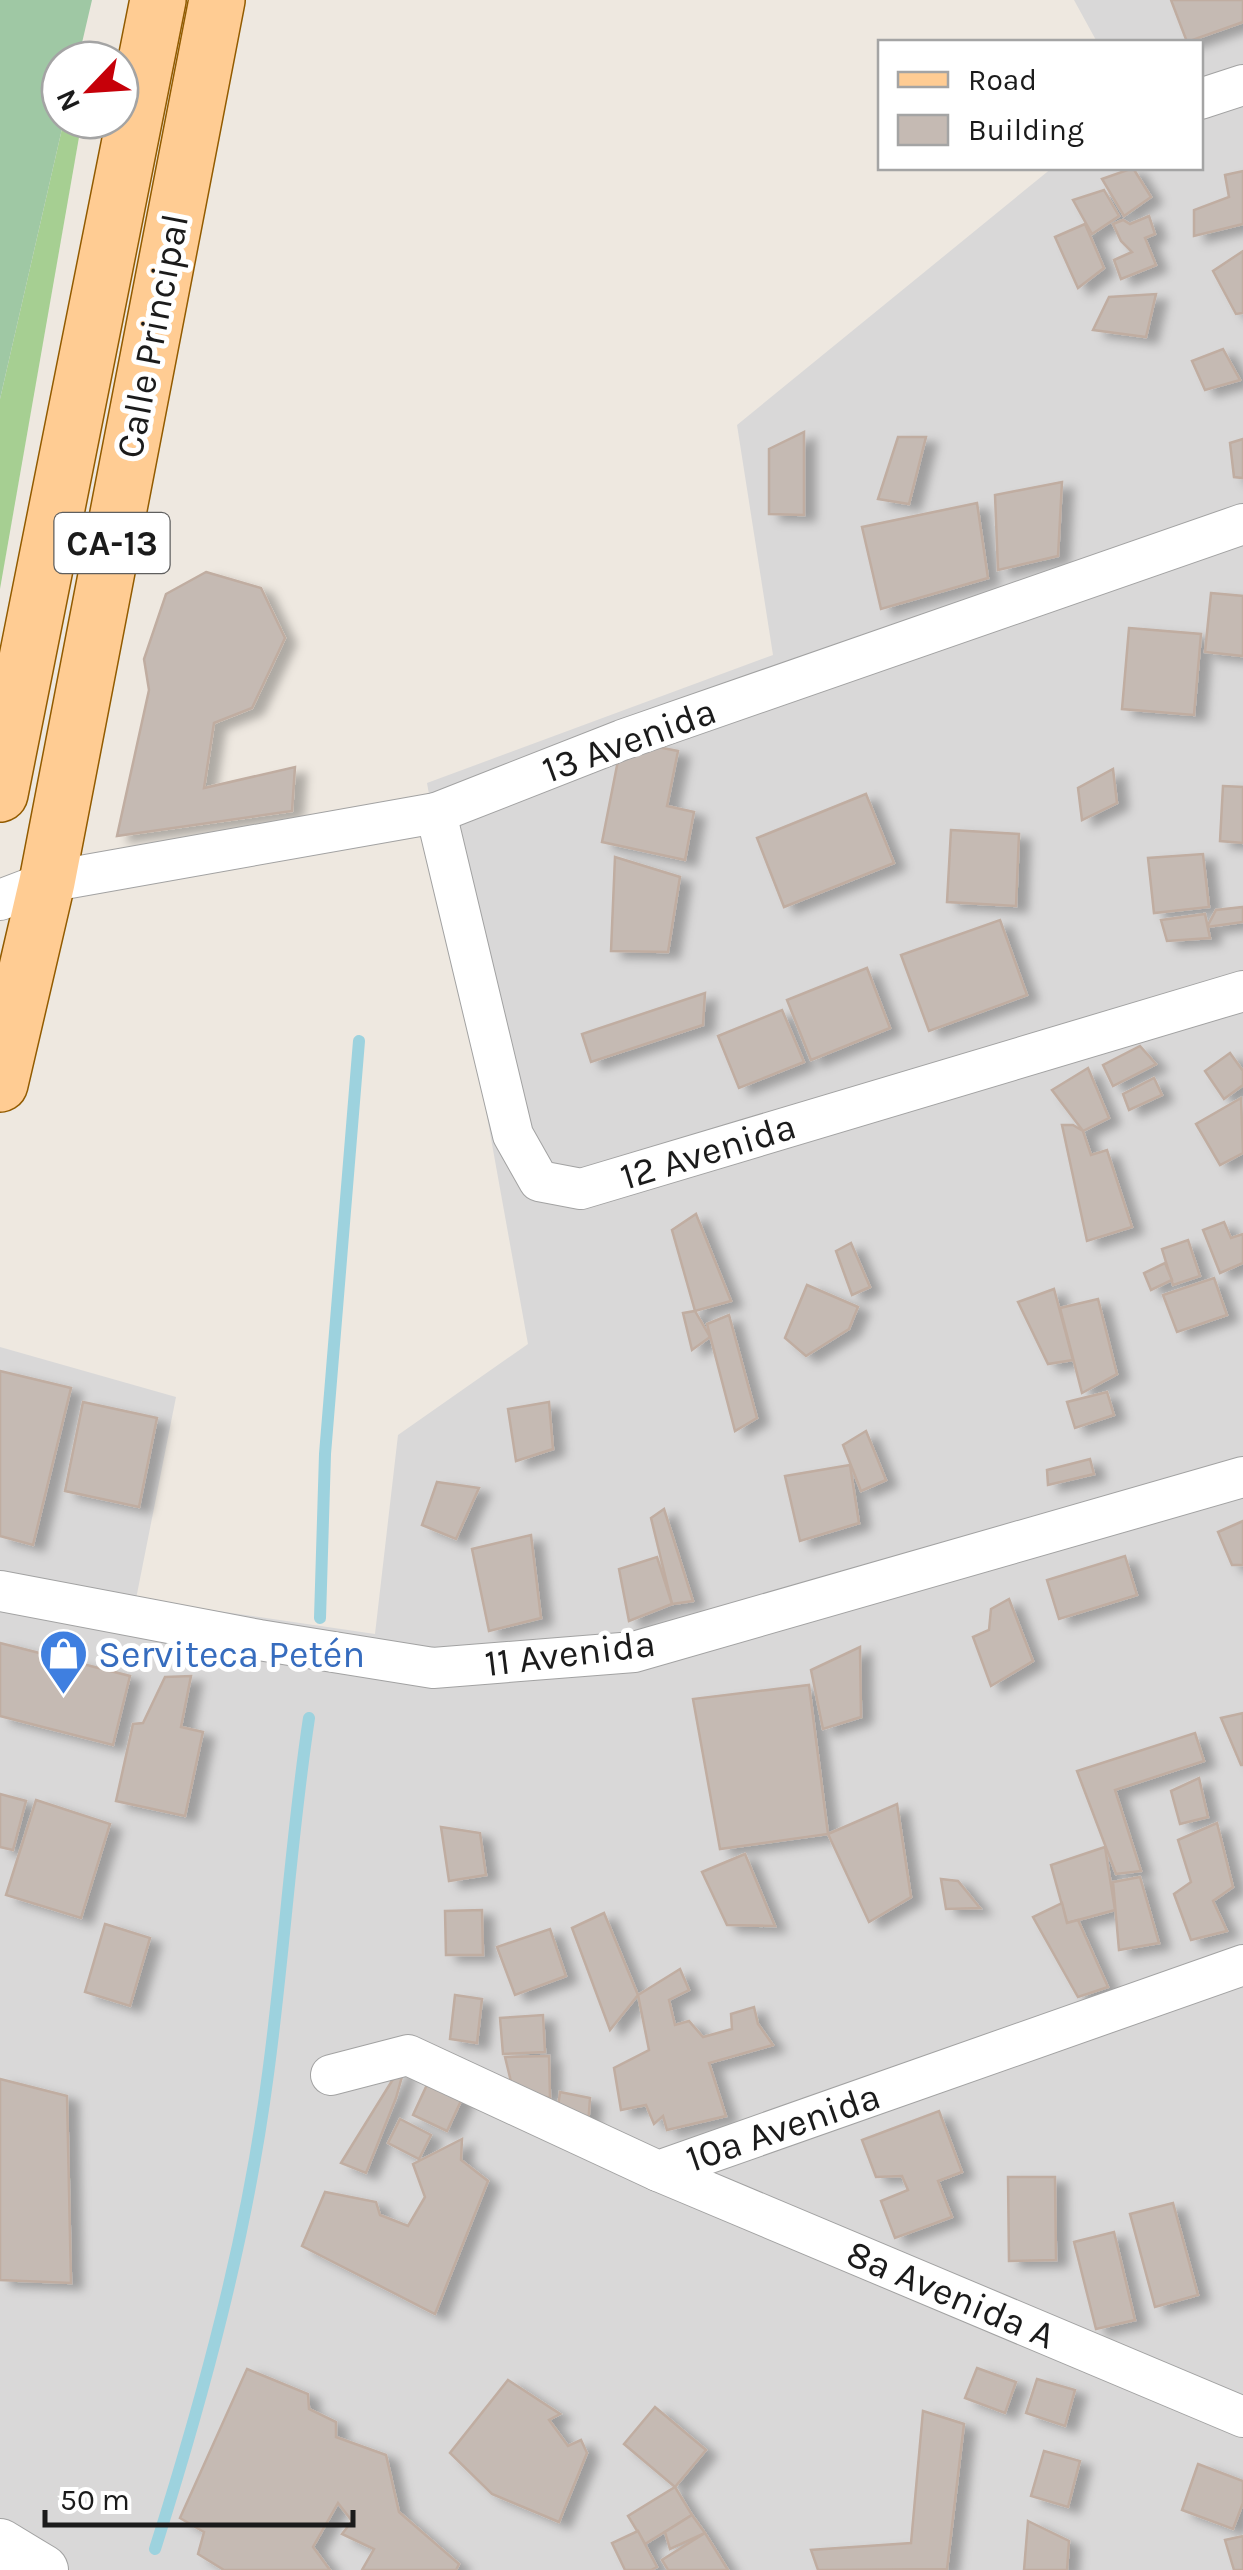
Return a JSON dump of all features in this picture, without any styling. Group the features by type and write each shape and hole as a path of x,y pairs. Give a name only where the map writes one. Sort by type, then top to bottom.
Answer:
{"main road":[{"name":"Calle Principal","path":"0,794 158,0"},
{"name":"Calle Principal","path":"0,1084 24,891 217,0"}],"street":[{"path":"1203,99 1243,86"},
{"name":"13 Avenida","path":"24,891 436,813 622,740 1243,524"},
{"name":"12 Avenida","path":"436,813 512,1135 539,1181 581,1189 1243,992"},
{"name":"11 Avenida","path":"0,1591 433,1668 634,1652 1243,1477"},
{"name":"10a Avenida","path":"331,2076 408,2055 658,2171 1243,1965"},
{"name":"8a Avenida A","path":"658,2171 1243,2417"},
{"path":"0,2544 42,2570"}],"shaded area":[{"path":"1074,0 1243,0 1243,2570 0,2570 0,1347 176,1397 136,1599 375,1634 398,1435 528,1344 427,783 773,655 737,425 1050,170 1203,170 1203,40 1096,40"}],"green space":[{"path":"0,0 92,0 83,40 40,40 40,140 59,140 0,399"},
{"path":"59,140 79,140 0,589 0,399"}],"building":[{"path":"1171,0 1243,0 1243,22 1186,40"},
{"path":"1134,170 1151,197 1124,216 1102,179"},
{"path":"1243,171 1243,224 1194,236 1194,210 1229,197 1225,175"},
{"path":"1104,190 1119,216 1092,234 1073,200"},
{"path":"1149,216 1155,234 1145,238 1156,265 1121,279 1114,260 1132,252 1113,224 1123,220 1130,224"},
{"path":"1085,224 1104,268 1078,288 1055,237"},
{"path":"1243,251 1243,313 1236,314 1213,271"},
{"path":"1156,294 1146,337 1093,330 1109,297"},
{"path":"1223,349 1240,380 1205,390 1192,361"},
{"path":"804,432 804,515 769,514 769,449"},
{"path":"898,437 926,437 909,504 878,499"},
{"path":"1243,439 1243,478 1234,477 1230,443"},
{"path":"1062,482 1058,556 998,570 995,495"},
{"path":"977,503 988,578 881,609 862,527"},
{"path":"206,572 261,588 285,638 252,708 214,723 204,788 295,767 292,811 117,836 149,690 144,659 166,594"},
{"path":"1211,593 1243,596 1243,656 1205,652"},
{"path":"1129,628 1201,634 1194,715 1122,709"},
{"path":"622,740 678,751 667,806 694,812 685,860 602,842"},
{"path":"1113,769 1117,803 1082,820 1078,788"},
{"path":"1223,786 1243,787 1243,843 1220,841"},
{"path":"866,794 894,863 784,907 757,838"},
{"path":"951,830 1019,834 1016,906 947,902"},
{"path":"1203,854 1209,907 1154,913 1148,858"},
{"path":"615,857 680,877 668,952 611,951"},
{"path":"1243,907 1243,922 1207,927 1216,910"},
{"path":"1205,914 1210,938 1167,941 1161,920"},
{"path":"1000,920 1027,995 929,1031 901,955"},
{"path":"867,968 890,1028 811,1060 787,1000"},
{"path":"705,993 703,1025 591,1062 582,1034"},
{"path":"782,1010 804,1062 739,1088 718,1036"},
{"path":"1140,1046 1156,1064 1113,1086 1103,1065"},
{"path":"1230,1053 1243,1071 1243,1085 1224,1099 1205,1071"},
{"path":"1088,1068 1109,1118 1083,1131 1052,1090"},
{"path":"1154,1078 1162,1095 1129,1110 1123,1094"},
{"path":"1241,1098 1243,1153 1220,1165 1196,1124"},
{"path":"1062,1125 1073,1125 1083,1131 1091,1155 1107,1150 1132,1227 1087,1241"},
{"path":"696,1214 731,1301 695,1311 672,1230"},
{"path":"1224,1222 1231,1238 1243,1234 1243,1263 1220,1273 1203,1230"},
{"path":"1188,1240 1200,1276 1173,1285 1162,1249"},
{"path":"851,1243 870,1287 852,1295 836,1251"},
{"path":"1165,1263 1172,1280 1151,1290 1144,1273"},
{"path":"1214,1278 1227,1315 1177,1332 1163,1295"},
{"path":"807,1285 858,1307 849,1329 806,1356 785,1338"},
{"path":"1054,1289 1073,1360 1048,1364 1018,1302"},
{"path":"1098,1299 1117,1374 1082,1393 1060,1308"},
{"path":"695,1311 710,1337 692,1350 683,1313"},
{"path":"729,1315 757,1418 735,1431 707,1324"},
{"path":"0,1371 71,1388 33,1545 0,1536"},
{"path":"1107,1392 1114,1415 1075,1428 1067,1402"},
{"path":"83,1402 157,1418 139,1507 65,1491"},
{"path":"549,1402 553,1449 516,1461 508,1409"},
{"path":"866,1431 886,1480 861,1491 843,1445"},
{"path":"1090,1459 1094,1474 1048,1485 1047,1470"},
{"path":"850,1465 859,1523 800,1541 785,1476"},
{"path":"437,1482 479,1488 456,1539 422,1525"},
{"path":"664,1509 693,1601 672,1604 651,1518"},
{"path":"1243,1521 1243,1565 1232,1565 1218,1532"},
{"path":"531,1535 541,1618 489,1631 472,1549"},
{"path":"1125,1556 1137,1595 1059,1619 1047,1580"},
{"path":"657,1557 672,1604 629,1621 619,1569"},
{"path":"1009,1599 1033,1661 991,1686 973,1637 989,1630 991,1609"},
{"name":"Serviteca Petén","path":"0,1643 130,1676 113,1745 0,1716"},
{"path":"860,1647 861,1717 823,1729 811,1670"},
{"path":"191,1676 181,1727 203,1732 185,1816 116,1801 133,1724 143,1723 165,1677"},
{"path":"809,1685 828,1834 720,1849 693,1699"},
{"path":"1243,1713 1243,1765 1241,1765 1221,1718"},
{"path":"1195,1733 1204,1761 1115,1790 1141,1871 1116,1874 1077,1771"},
{"path":"1199,1778 1208,1817 1180,1824 1171,1791"},
{"path":"0,1794 26,1801 13,1850 0,1847"},
{"path":"36,1800 110,1824 81,1918 6,1895"},
{"path":"897,1804 911,1897 869,1922 828,1834"},
{"path":"1217,1823 1233,1887 1213,1901 1227,1931 1191,1940 1174,1894 1191,1882 1178,1840"},
{"path":"441,1827 480,1833 486,1875 449,1881"},
{"path":"1105,1847 1115,1910 1067,1923 1051,1865"},
{"path":"745,1854 775,1926 727,1925 702,1872"},
{"path":"1140,1877 1159,1943 1119,1950 1113,1882"},
{"path":"941,1879 958,1881 980,1908 946,1909"},
{"path":"1062,1903 1067,1923 1078,1920 1108,1987 1078,1997 1033,1917"},
{"path":"482,1910 483,1955 446,1955 445,1911"},
{"path":"604,1913 638,1995 610,2030 572,1928"},
{"path":"105,1924 150,1938 130,2006 85,1992"},
{"path":"550,1929 566,1976 515,1995 497,1947"},
{"path":"680,1969 689,1990 669,2000 675,2025 689,2021 703,2037 732,2029 731,2014 754,2007 758,2024 773,2045 709,2063 726,2116 667,2130 663,2116 654,2124 646,2105 621,2110 614,2068 649,2050 638,1995"},
{"path":"455,1995 482,1999 477,2043 450,2039"},
{"path":"543,2015 545,2052 503,2054 500,2018"},
{"path":"408,2055 396,2098 366,2173 341,2163"},
{"path":"549,2056 550,2098 513,2090 505,2057"},
{"path":"432,2074 466,2090 447,2131 413,2115"},
{"path":"0,2079 67,2096 71,2283 0,2280"},
{"path":"560,2092 590,2098 588,2126 557,2115"},
{"path":"939,2111 962,2172 938,2181 952,2217 895,2238 881,2201 908,2190 902,2176 876,2177 862,2140"},
{"path":"400,2119 431,2135 419,2159 388,2143"},
{"path":"462,2139 461,2160 488,2181 435,2314 302,2246 325,2192 376,2202 380,2215 408,2226 425,2197 413,2164"},
{"path":"1008,2177 1055,2177 1056,2260 1009,2261"},
{"path":"1173,2203 1198,2295 1155,2307 1130,2214"},
{"path":"1114,2232 1135,2320 1096,2329 1074,2242"},
{"path":"977,2368 1016,2382 1005,2413 965,2398"},
{"path":"247,2369 308,2394 309,2409 336,2422 336,2437 386,2455 399,2512 459,2564 456,2570 362,2570 374,2549 342,2534 352,2521 338,2503 313,2547 330,2570 224,2570 198,2554 204,2532 180,2518"},
{"path":"1037,2379 1075,2390 1065,2426 1026,2413"},
{"path":"508,2380 560,2414 549,2420 568,2446 581,2440 587,2453 559,2522 492,2494 450,2453"},
{"path":"655,2407 706,2450 675,2487 624,2444"},
{"path":"923,2411 964,2424 947,2569 818,2570 811,2550 911,2543"},
{"path":"1044,2451 1080,2461 1068,2507 1031,2496"},
{"path":"1198,2464 1243,2481 1243,2503 1233,2529 1182,2510"},
{"path":"675,2487 692,2515 645,2544 628,2516"},
{"path":"692,2515 705,2533 670,2549 665,2532"},
{"path":"1028,2521 1069,2541 1067,2570 1024,2570"},
{"path":"638,2531 657,2567 625,2570 612,2543"},
{"path":"705,2533 728,2570 668,2570 662,2560"},
{"path":"1243,2536 1243,2570 1234,2570 1225,2540"}],"waterway":[{"path":"320,1618 325,1454 359,1041"},
{"path":"155,2549 207,2373 248,2195 268,2074 309,1718"}],"place":[{"name":"Serviteca Petén","path":"63,1696"}]}
